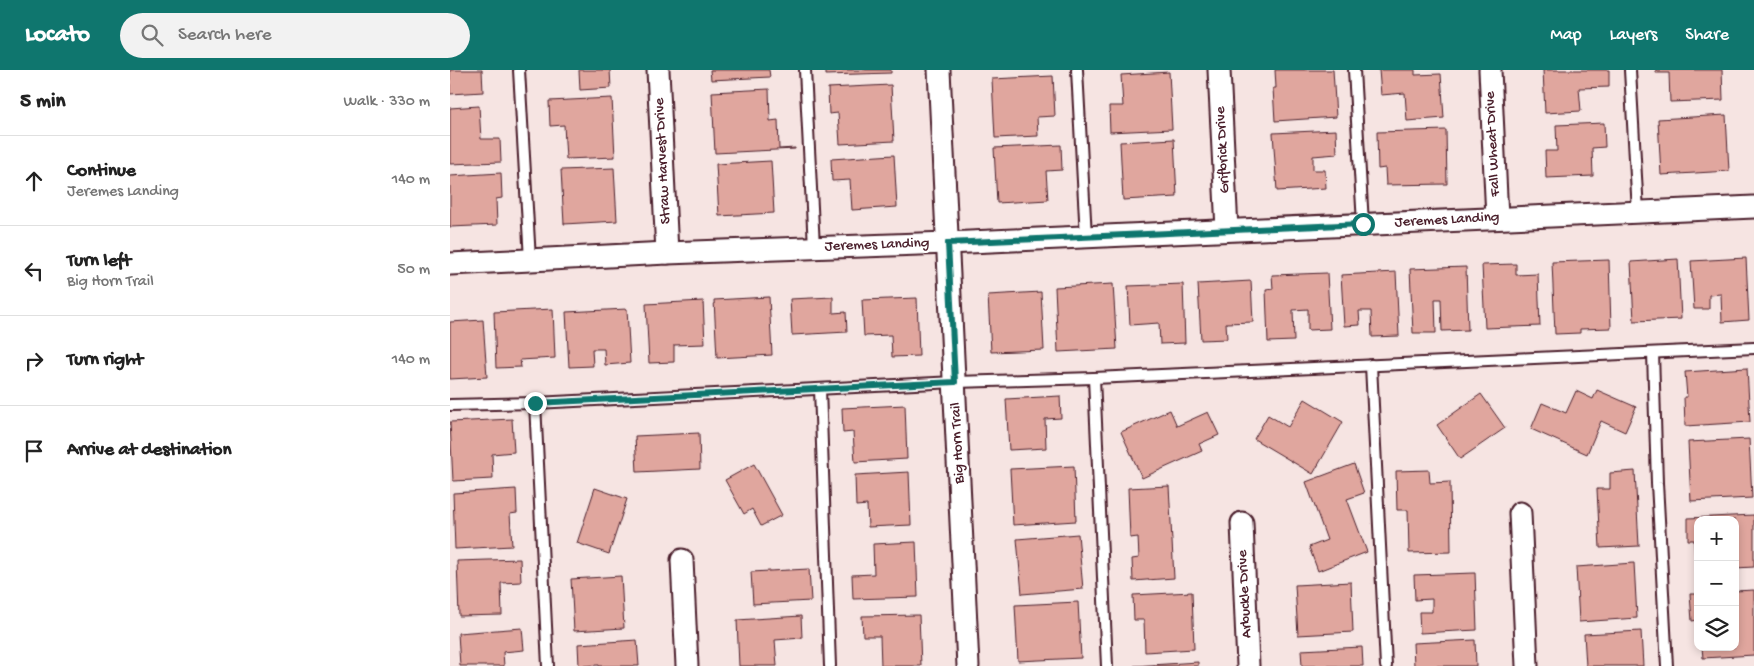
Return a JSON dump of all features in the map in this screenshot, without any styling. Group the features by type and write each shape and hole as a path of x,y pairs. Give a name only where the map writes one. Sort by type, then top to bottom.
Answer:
{"street":[{"name":"Straw Harvest Drive","path":"658,70 667,253"},
{"name":"Big Horn Trail","path":"939,70 968,666"},
{"name":"Grifbrick Drive","path":"1219,70 1227,230"},
{"name":"Fall Wheat Drive","path":"1490,70 1497,218"},
{"name":"Jeremes Landing","path":"450,264 667,253 948,243 1754,207"},
{"path":"1520,513 1527,666"},
{"name":"Arbuckle Drive","path":"1242,523 1248,666"},
{"path":"682,560 687,666"}],"lane":[{"path":"519,70 530,260"},
{"path":"805,70 814,247"},
{"path":"1077,70 1086,236"},
{"path":"1354,70 1363,224"},
{"path":"1630,70 1638,212"},
{"path":"450,405 535,403 955,382 1094,378 1754,348"},
{"path":"1653,353 1666,666"},
{"path":"1371,365 1386,666"},
{"path":"1094,378 1108,666"},
{"path":"820,389 830,666"},
{"path":"535,403 548,666"}],"building":[{"path":"450,70 482,70 483,92 450,94"},
{"path":"579,70 610,70 611,88 580,90"},
{"path":"710,70 769,70 770,77 711,80"},
{"path":"826,70 891,70 891,73 826,75"},
{"path":"1275,70 1333,70 1336,117 1275,121 1273,88 1276,88"},
{"path":"1379,70 1415,70 1415,75 1441,74 1444,118 1407,121 1405,93 1381,95"},
{"path":"1543,70 1609,70 1609,87 1579,88 1581,111 1545,113"},
{"path":"1656,70 1722,70 1723,100 1670,102 1669,73 1656,73"},
{"path":"1169,72 1172,129 1110,132 1109,106 1123,106 1121,75"},
{"path":"1053,76 1055,116 1037,117 1038,136 995,138 992,79"},
{"path":"891,85 894,141 840,144 838,113 829,114 828,88"},
{"path":"769,89 770,121 778,120 779,149 795,149 715,153 712,92"},
{"path":"612,98 615,157 566,159 564,125 550,126 549,101"},
{"path":"479,106 481,139 500,139 501,162 450,164 450,108"},
{"path":"1726,115 1729,171 1661,175 1658,119"},
{"path":"1604,123 1605,147 1592,148 1593,176 1546,178 1545,151 1557,151 1556,125"},
{"path":"1336,130 1337,154 1313,156 1313,170 1325,170 1326,188 1277,191 1273,133"},
{"path":"1446,130 1447,184 1386,185 1385,168 1378,169 1377,132"},
{"path":"1174,139 1177,197 1123,200 1120,142"},
{"path":"1061,145 1062,170 1046,171 1048,200 997,203 994,148"},
{"path":"894,155 897,207 852,210 850,180 832,181 831,159"},
{"path":"771,161 774,213 719,216 716,164"},
{"path":"614,168 617,221 564,224 561,170"},
{"path":"501,173 502,198 496,199 497,225 450,227 450,176"},
{"path":"1746,258 1749,320 1722,322 1721,294 1709,295 1709,309 1694,309 1691,261"},
{"path":"1678,259 1681,319 1634,321 1631,262"},
{"path":"1609,260 1611,328 1580,329 1580,333 1555,334 1552,262"},
{"path":"1516,264 1516,275 1538,274 1540,326 1485,328 1482,265"},
{"path":"1466,267 1468,330 1442,331 1441,299 1435,299 1436,333 1413,333 1410,269"},
{"path":"1396,272 1399,336 1372,337 1371,311 1359,311 1360,325 1344,326 1341,275"},
{"path":"1327,273 1330,329 1308,330 1308,309 1293,310 1294,341 1268,342 1266,290 1273,289 1272,275"},
{"path":"1251,281 1253,322 1226,323 1227,339 1201,340 1198,284"},
{"path":"1113,284 1117,349 1058,352 1055,287"},
{"path":"1183,284 1185,343 1160,344 1159,323 1130,325 1128,286"},
{"path":"1041,292 1044,350 991,352 988,295"},
{"path":"769,297 772,355 717,358 714,300"},
{"path":"833,297 833,313 846,312 847,332 792,335 790,299"},
{"path":"917,298 919,356 892,357 891,335 864,336 862,300"},
{"path":"703,301 705,344 674,345 674,362 649,363 646,304"},
{"path":"553,309 555,358 520,360 521,367 496,368 494,312"},
{"path":"627,309 630,363 605,365 604,349 592,349 593,366 569,367 566,312"},
{"path":"483,320 487,377 450,379 450,322"},
{"path":"1747,368 1750,422 1685,426 1684,397 1687,397 1685,372"},
{"path":"1597,390 1636,407 1625,432 1601,421 1587,454 1531,429 1542,403 1566,413 1576,391 1593,399"},
{"path":"1481,394 1505,428 1460,459 1437,425"},
{"path":"1060,396 1061,418 1045,419 1046,448 1009,450 1006,399"},
{"path":"1305,399 1343,422 1313,474 1254,439 1268,415 1288,427"},
{"path":"905,405 907,459 855,462 853,432 843,433 842,408"},
{"path":"1170,410 1177,426 1208,412 1219,435 1199,444 1202,451 1142,478 1121,432"},
{"path":"512,419 514,452 492,454 493,479 453,481 450,422"},
{"path":"699,433 700,469 637,472 635,436"},
{"path":"1749,439 1752,498 1691,501 1688,442"},
{"path":"754,464 782,515 761,526 752,509 744,514 725,480"},
{"path":"1354,464 1364,493 1347,499 1367,552 1318,571 1309,547 1327,540 1306,482"},
{"path":"1074,466 1076,521 1013,525 1010,469"},
{"path":"1429,470 1430,483 1450,482 1451,552 1409,553 1408,510 1397,510 1396,471"},
{"path":"1635,471 1639,546 1600,548 1597,489 1610,489 1610,473"},
{"path":"909,472 911,525 868,527 867,505 856,506 855,475"},
{"path":"1169,486 1174,578 1133,581 1132,559 1139,558 1138,537 1130,538 1128,488"},
{"path":"595,488 627,499 609,554 577,543"},
{"path":"516,489 517,513 510,514 512,546 455,549 453,493"},
{"path":"1754,515 1754,567 1739,568 1739,516 1732,516"},
{"path":"1688,518 1694,518 1694,540 1688,540"},
{"path":"1078,534 1083,589 1022,594 1017,539"},
{"path":"916,542 918,597 853,599 852,575 874,574 873,544"},
{"path":"520,559 521,582 501,583 502,615 459,616 457,561"},
{"path":"1634,563 1637,618 1579,622 1576,567"},
{"path":"809,569 811,601 753,604 751,572"},
{"path":"1475,573 1477,630 1420,633 1419,612 1432,612 1432,599 1415,600 1414,575"},
{"path":"621,576 624,628 574,631 571,579"},
{"path":"1351,582 1353,632 1298,635 1295,585"},
{"path":"1754,590 1754,655 1703,658 1702,651 1739,651 1739,591"},
{"path":"1192,592 1194,649 1145,652 1144,620 1134,620 1133,595"},
{"path":"1690,594 1694,594 1694,621 1692,621"},
{"path":"1078,602 1081,658 1018,661 1015,605"},
{"path":"919,615 921,666 881,666 880,636 863,636 862,616"},
{"path":"801,616 802,638 775,640 777,666 739,666 737,620"},
{"path":"522,628 524,650 503,652 504,666 460,666 458,633"},
{"path":"1641,631 1643,666 1586,666 1584,634"},
{"path":"637,640 639,666 579,666 578,644"},
{"path":"1475,640 1476,666 1414,666 1413,643"},
{"path":"1362,647 1363,666 1302,666 1301,650"},
{"path":"1198,662 1198,666 1134,666"}],"route":[{"path":"535,403 955,382 948,243 1363,224"}]}
